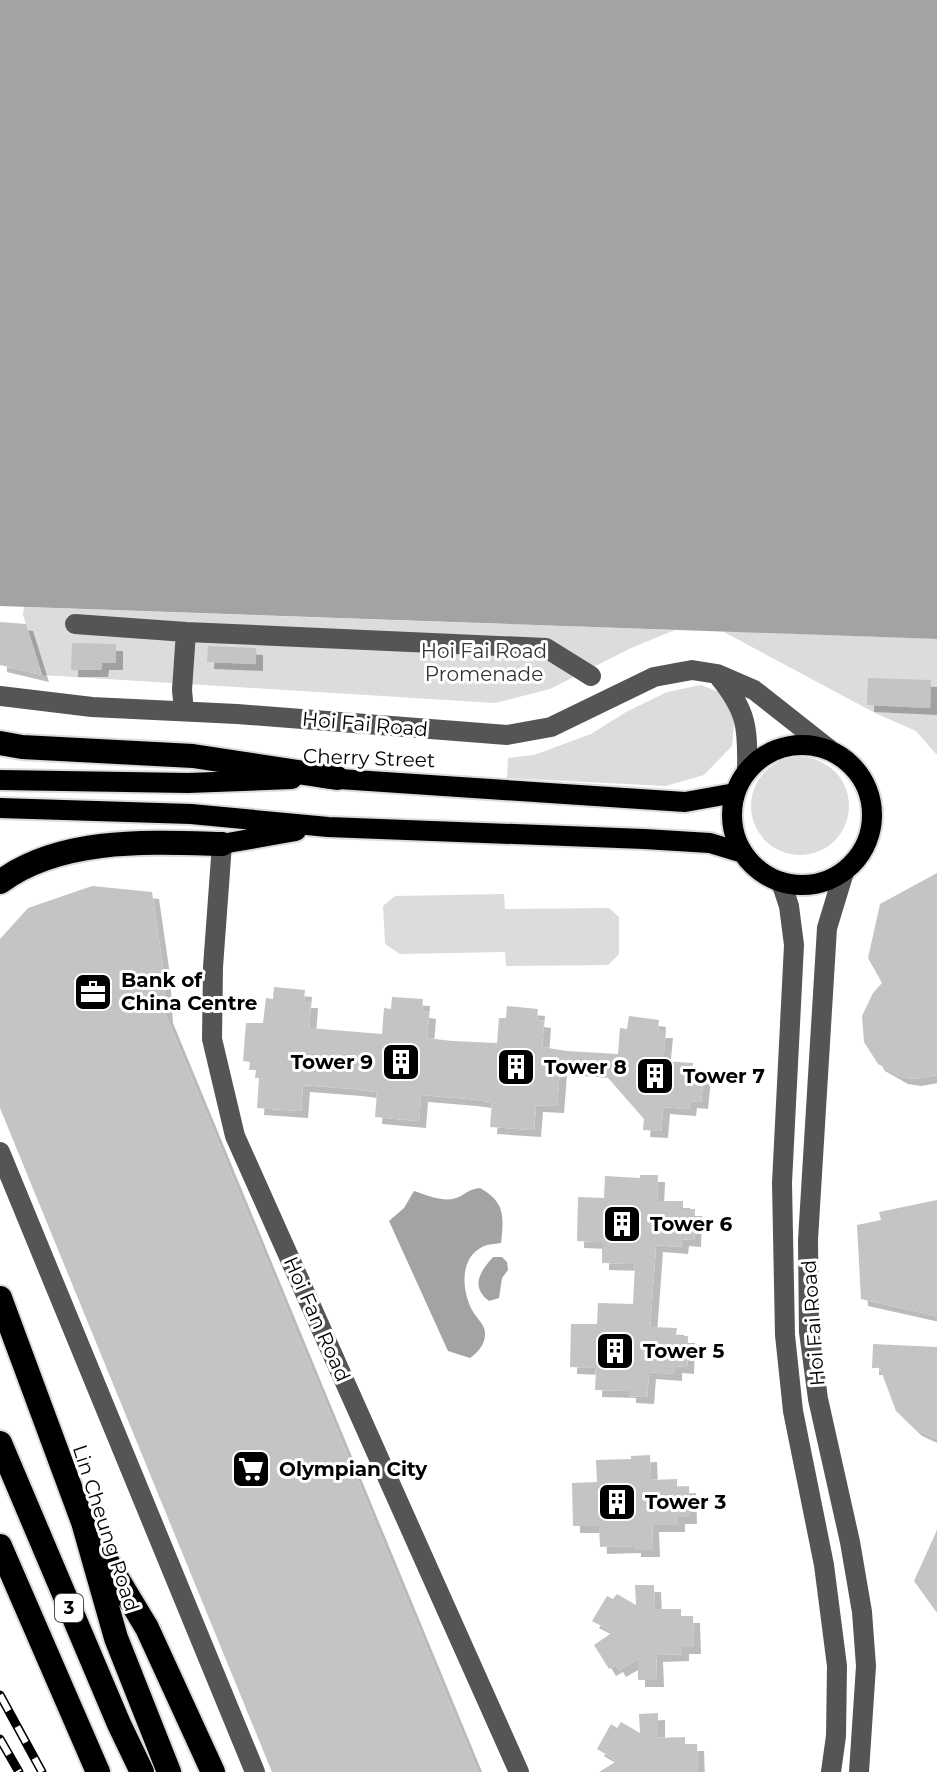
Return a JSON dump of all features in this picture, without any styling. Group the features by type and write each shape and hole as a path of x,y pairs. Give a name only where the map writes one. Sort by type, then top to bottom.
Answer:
{"highway":[{"path":"0,743 22,747 193,756 337,778"},
{"path":"0,882 38,860 80,848 222,844"},
{"name":"Lin Cheung Road","path":"0,1298 83,1522 116,1638 169,1772"},
{"name":"3","path":"0,1443 106,1695 142,1772"},
{"path":"83,1522 147,1628 213,1772"},
{"name":"3","path":"0,1546 98,1772"}],"main road":[{"path":"805,744 829,749 857,771 872,805 873,818 861,854 844,872 813,884 781,882 766,875 743,853 733,830 731,812 735,793 747,770 763,755 783,747 805,744"},
{"name":"Cherry Street","path":"0,780 188,783 337,778 685,802 735,793"},
{"path":"0,808 191,814 328,827 695,842 743,853"},
{"path":"222,844 328,827"}],"street":[{"path":"75,624 546,648 591,676"},
{"path":"184,711 182,690 186,632"},
{"name":"Hoi Fai Road","path":"0,696 92,707 507,735 551,727 665,674 692,670 717,674 754,690 829,749"},
{"path":"717,674 742,711 748,731 747,770"},
{"name":"Hoi Fan Road","path":"222,844 213,967 212,1039 235,1136 519,1772"},
{"name":"Hoi Fai Road","path":"844,872 827,928 808,1240 809,1332 818,1399 850,1542 862,1612 866,1666 865,1720 859,1772"},
{"name":"Hoi Fai Road","path":"781,882 789,906 794,945 782,1183 785,1335 793,1411 824,1565 837,1666 836,1736 831,1772"},
{"path":"0,1154 255,1772"}],"green space":[{"name":"Hoi Fai Road Promenade","path":"24,607 675,630 631,648 550,689 495,703 42,675 23,615"},
{"path":"722,631 937,639 937,755 916,731 875,713"},
{"path":"701,685 724,694 735,715 732,746 704,775 666,786 507,778 508,758 534,755 591,734 667,692"},
{"path":"800,757 819,761 835,771 845,787 849,806 845,825 835,841 819,851 800,855 781,851 765,841 755,825 751,806 755,787 765,771 781,761"},
{"path":"504,894 505,909 609,908 619,917 619,954 608,965 506,966 505,952 400,954 385,944 383,906 395,896"}],"shaded area":[{"path":"0,0 937,0 937,639 0,606"},
{"path":"480,1188 494,1199 501,1211 501,1243 482,1247 469,1259 466,1267 466,1294 485,1332 481,1347 470,1358 448,1351 389,1221 404,1208 414,1191 450,1199"},
{"path":"493,1257 502,1257 507,1262 508,1270 502,1278 499,1298 489,1301 478,1284 484,1268"}],"building":[{"path":"0,622 26,624 42,675 0,665"},
{"path":"72,643 116,644 116,663 102,663 101,670 71,670"},
{"path":"208,646 256,648 256,664 207,662"},
{"path":"868,678 931,680 930,708 867,705"},
{"path":"937,873 937,1075 914,1079 901,1077 878,1064 864,1042 862,1016 873,993 882,983 868,958 880,904"},
{"path":"92,886 152,892 163,968 166,1016 478,1772 272,1772 0,1108 0,939 28,908"},
{"path":"274,987 305,990 304,1001 311,1001 309,1028 382,1034 384,1008 391,1009 392,997 423,999 422,1011 429,1012 427,1038 452,1041 497,1043 499,1018 506,1018 507,1006 538,1009 537,1020 544,1021 542,1047 567,1051 618,1054 620,1028 627,1029 629,1016 659,1020 658,1031 666,1031 663,1061 693,1063 692,1071 704,1072 701,1102 690,1101 689,1109 663,1107 661,1131 643,1130 644,1119 602,1071 560,1068 557,1106 536,1105 534,1130 490,1127 492,1102 470,1099 421,1095 419,1121 375,1117 377,1092 355,1089 303,1085 301,1111 257,1108 259,1078 255,1078 256,1070 249,1070 250,1062 243,1061 246,1023 263,1023 266,998 273,999"},
{"path":"640,1175 658,1175 657,1201 683,1201 683,1209 695,1209 694,1240 682,1239 681,1247 656,1245 650,1327 677,1328 676,1336 688,1336 687,1367 675,1366 675,1374 649,1372 647,1397 629,1396 629,1391 595,1390 596,1368 570,1367 571,1324 597,1324 598,1303 633,1304 635,1264 602,1263 602,1242 577,1241 578,1197 604,1198 605,1176 640,1178"},
{"path":"937,1200 937,1316 861,1299 857,1225 881,1220 879,1212"},
{"path":"873,1344 937,1347 937,1439 915,1429 896,1411 880,1368 872,1368"},
{"name":"Tower 3","path":"650,1455 651,1480 677,1479 677,1487 689,1486 690,1517 678,1517 678,1525 652,1525 653,1550 634,1550 634,1546 600,1547 599,1526 573,1526 572,1483 597,1482 596,1460"},
{"path":"937,1530 937,1613 914,1581"},
{"path":"635,1585 654,1585 655,1609 681,1609 681,1616 693,1616 694,1647 682,1647 682,1654 656,1655 657,1680 638,1680 638,1659 619,1670 616,1665 609,1669 594,1645 613,1632 592,1621 607,1596 613,1599 617,1594 636,1605"},
{"path":"658,1713 658,1738 685,1737 685,1744 697,1744 698,1772 599,1772 617,1761 597,1749 611,1724 617,1728 621,1722 640,1733 639,1714"}],"railway":[{"path":"0,1695 42,1772"},
{"path":"0,1739 19,1772"}],"place":[{"name":"Bank of China Centre","path":"93,992"},
{"name":"Tower 9","path":"401,1062"},
{"name":"Tower 8","path":"516,1067"},
{"name":"Tower 7","path":"655,1076"},
{"name":"Tower 6","path":"622,1224"},
{"name":"Tower 5","path":"615,1351"},
{"name":"Olympian City","path":"251,1469"},
{"name":"Tower 3","path":"617,1502"}]}
